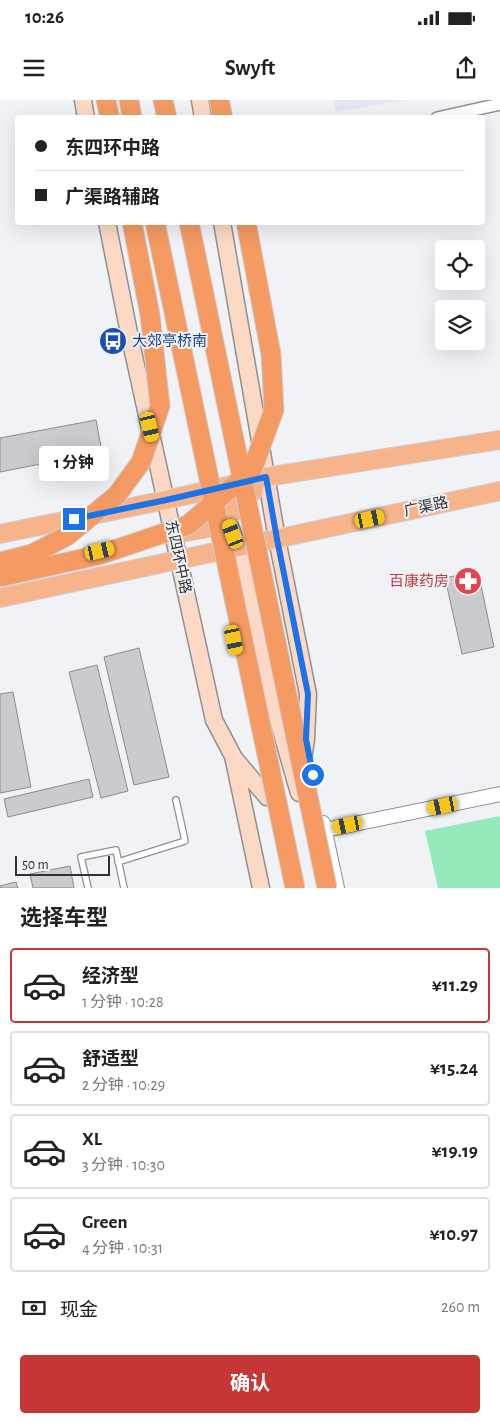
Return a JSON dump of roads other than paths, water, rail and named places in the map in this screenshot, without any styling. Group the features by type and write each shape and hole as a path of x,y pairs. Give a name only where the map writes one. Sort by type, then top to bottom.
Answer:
{"highway":[{"path":"106,100 109,115"},
{"path":"128,100 131,115"},
{"path":"163,100 166,115"},
{"path":"219,100 222,115"},
{"path":"0,562 32,554 67,536 117,495 141,462 160,406 150,315 133,225"},
{"path":"156,225 295,888"},
{"path":"190,225 327,888"},
{"path":"0,576 98,555 188,525 252,470 274,410 271,354 247,225"}],"main road":[{"path":"83,100 86,115"},
{"path":"200,100 203,115"},
{"name":"东四环中路","path":"108,225 130,338 214,720 233,756 261,888"},
{"path":"223,225 277,539 308,694 306,739 298,790"},
{"path":"0,534 166,500 266,477 500,440"},
{"path":"0,576 221,523 266,477"},
{"path":"215,488 221,523 216,552 286,888"},
{"name":"广渠路","path":"0,598 500,491"},
{"path":"221,523 238,548 264,671 298,790 319,888"},
{"path":"22,593 43,573 82,555"},
{"path":"242,676 264,671"},
{"path":"233,756 267,797"}],"street":[{"path":"450,115 500,104"},
{"path":"306,739 337,888"},
{"path":"324,830 500,794"}],"lane":[{"path":"118,862 185,841 176,800"},
{"path":"88,888 81,858 116,850 124,888"}],"place":[{"name":"大郊亭桥南","path":"113,341"},
{"name":"百康药房","path":"468,581"}]}
